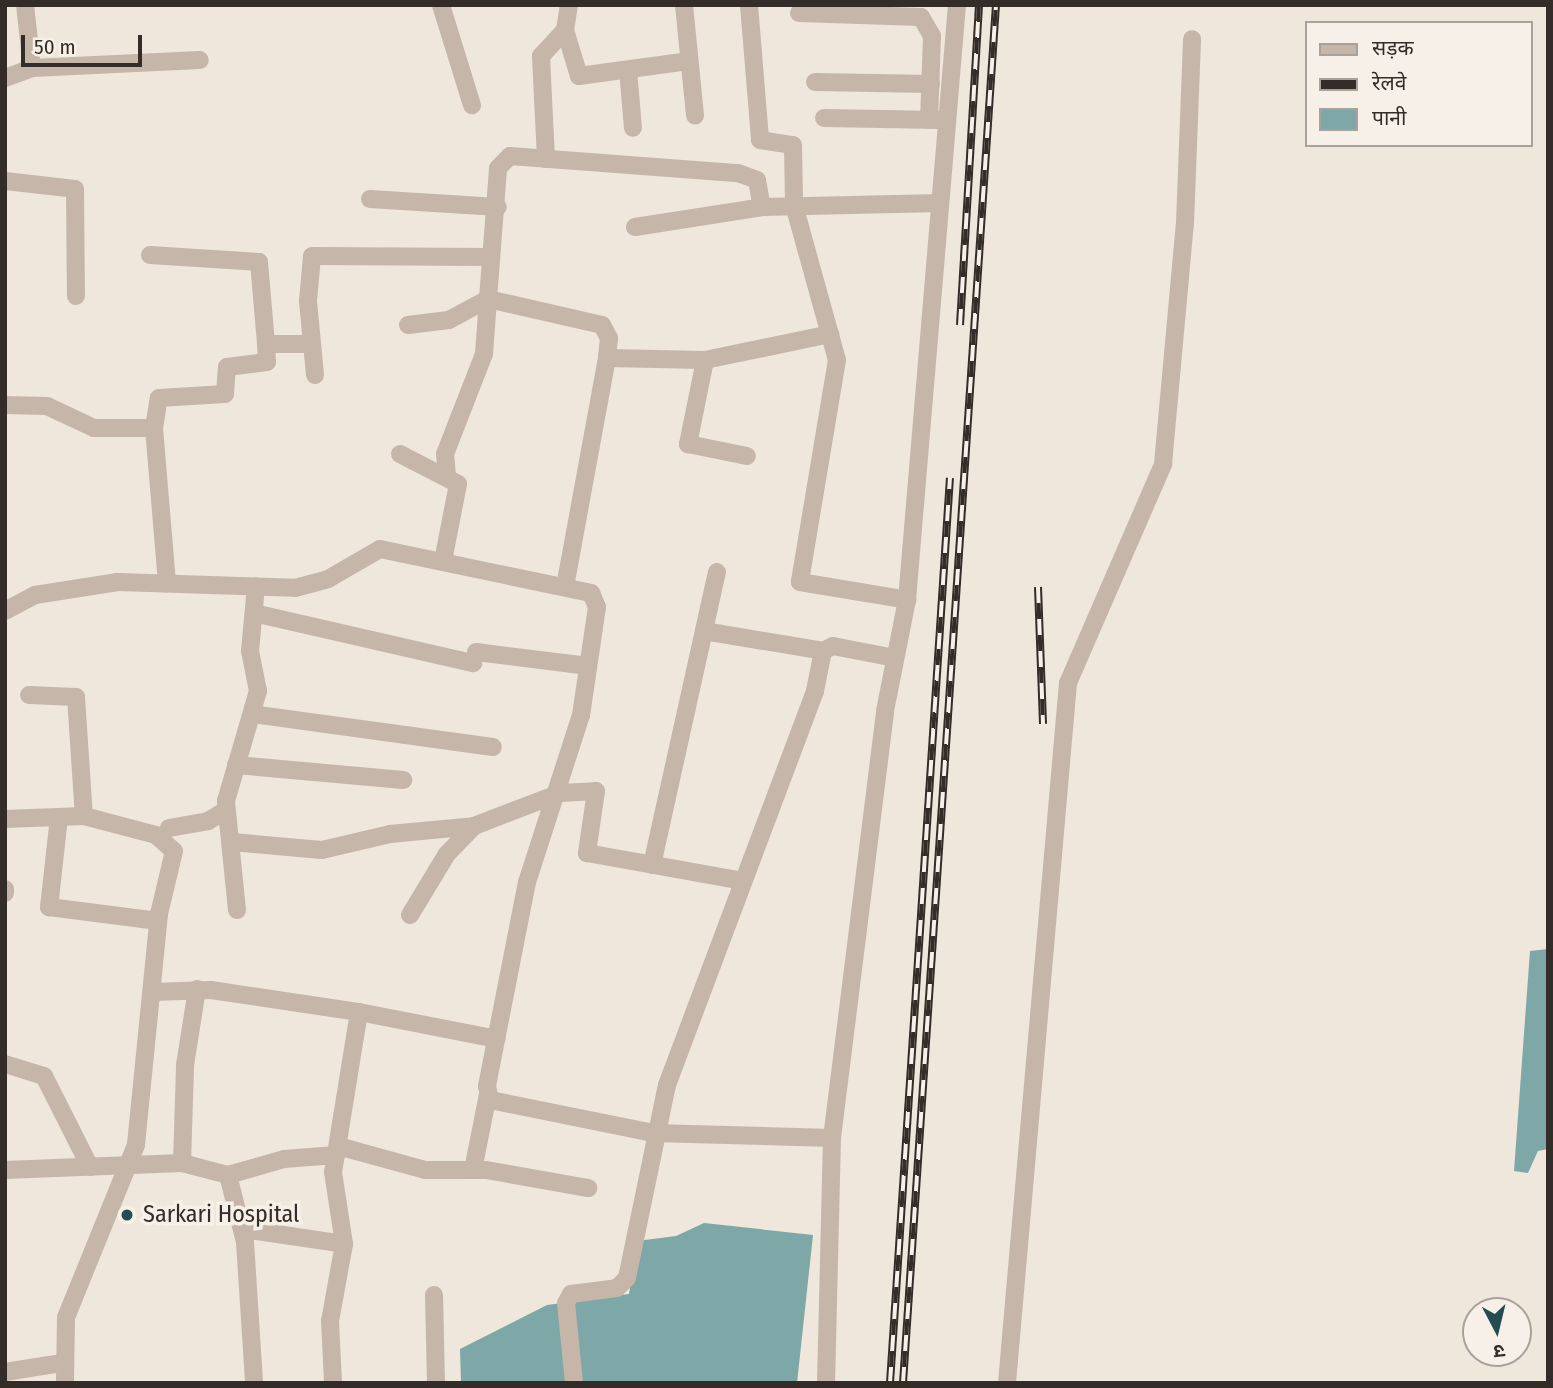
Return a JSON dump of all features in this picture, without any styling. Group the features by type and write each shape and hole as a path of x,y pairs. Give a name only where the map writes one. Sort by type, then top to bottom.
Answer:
{"street":[{"path":"25,5 32,68"},
{"path":"441,5 472,105"},
{"path":"569,5 565,30 579,76 688,61"},
{"path":"684,5 695,115"},
{"path":"749,5 760,140 793,145 794,205 837,360 800,582 907,600"},
{"path":"938,120 957,5"},
{"path":"799,13 921,17 931,26 931,84 938,120 940,203 907,600 895,658 832,1138 826,1383"},
{"path":"546,159 541,56 565,30"},
{"path":"1007,1383 1068,683 1163,464 1185,223 1192,39"},
{"path":"5,78 32,68 200,60"},
{"path":"628,70 633,128"},
{"path":"815,82 931,84"},
{"path":"824,118 938,120"},
{"path":"447,476 445,454 484,354 491,257 503,160 546,159 752,175 762,207"},
{"path":"5,181 75,189 76,296"},
{"path":"370,199 498,207"},
{"path":"635,227 762,207 940,203"},
{"path":"150,254 259,262 266,344 264,364 226,367 225,394 159,398 154,428 167,583"},
{"path":"315,374 311,344 312,256 491,257"},
{"path":"408,326 449,320 488,299 593,321 608,332 607,358 565,586"},
{"path":"607,358 705,360 830,334"},
{"path":"266,344 311,344"},
{"path":"705,360 688,444 747,456"},
{"path":"5,405 47,406 94,428 154,428"},
{"path":"400,454 447,476 460,492 443,561"},
{"path":"5,611 66,589 167,583 295,588 328,579 380,549 565,586 595,598 588,666 560,793 527,882 473,1170"},
{"path":"652,865 717,572"},
{"path":"237,911 232,842 226,810 258,691 250,652 256,586"},
{"path":"295,588 299,620"},
{"path":"254,613 299,620 475,658 588,666"},
{"path":"704,631 823,652 833,646 895,658"},
{"path":"574,1383 566,1303 572,1294 617,1287 627,1278 653,1133 743,881 815,691 823,652"},
{"path":"29,695 76,697 84,816"},
{"path":"252,713 493,747"},
{"path":"236,765 403,780"},
{"path":"232,842 322,849 390,834 474,827 560,793 596,791 587,853 743,881"},
{"path":"169,828 208,821 226,810"},
{"path":"5,819 84,816 170,841 174,850 158,921 131,1166 66,1317 62,1363 65,1383"},
{"path":"59,817 49,907 158,921"},
{"path":"410,915 447,854 474,827"},
{"path":"152,992 197,989 359,1012 496,1038"},
{"path":"182,1163 185,1065 197,989"},
{"path":"333,1383 329,1330 344,1244 337,1150 359,1012"},
{"path":"5,1064 44,1076 90,1167"},
{"path":"488,1094 494,1104 653,1133 832,1138"},
{"path":"5,1170 182,1163 228,1175 284,1159 337,1150 425,1170 473,1170 588,1188"},
{"path":"228,1175 243,1229 254,1383"},
{"path":"243,1229 344,1244"},
{"path":"434,1296 436,1383"},
{"path":"5,1371 62,1363"}],"water":[{"path":"1548,949 1548,1149 1538,1151 1528,1173 1514,1171 1530,951"},
{"path":"704,1223 813,1235 797,1383 461,1383 460,1349 547,1305 629,1294 637,1241 676,1236"}],"railway":[{"path":"960,325 979,5"},
{"path":"903,1383 996,5"},
{"path":"890,1383 950,478"},
{"path":"1038,587 1043,724"}],"place":[{"name":"Sarkari Hospital","path":"127,1215"}]}
